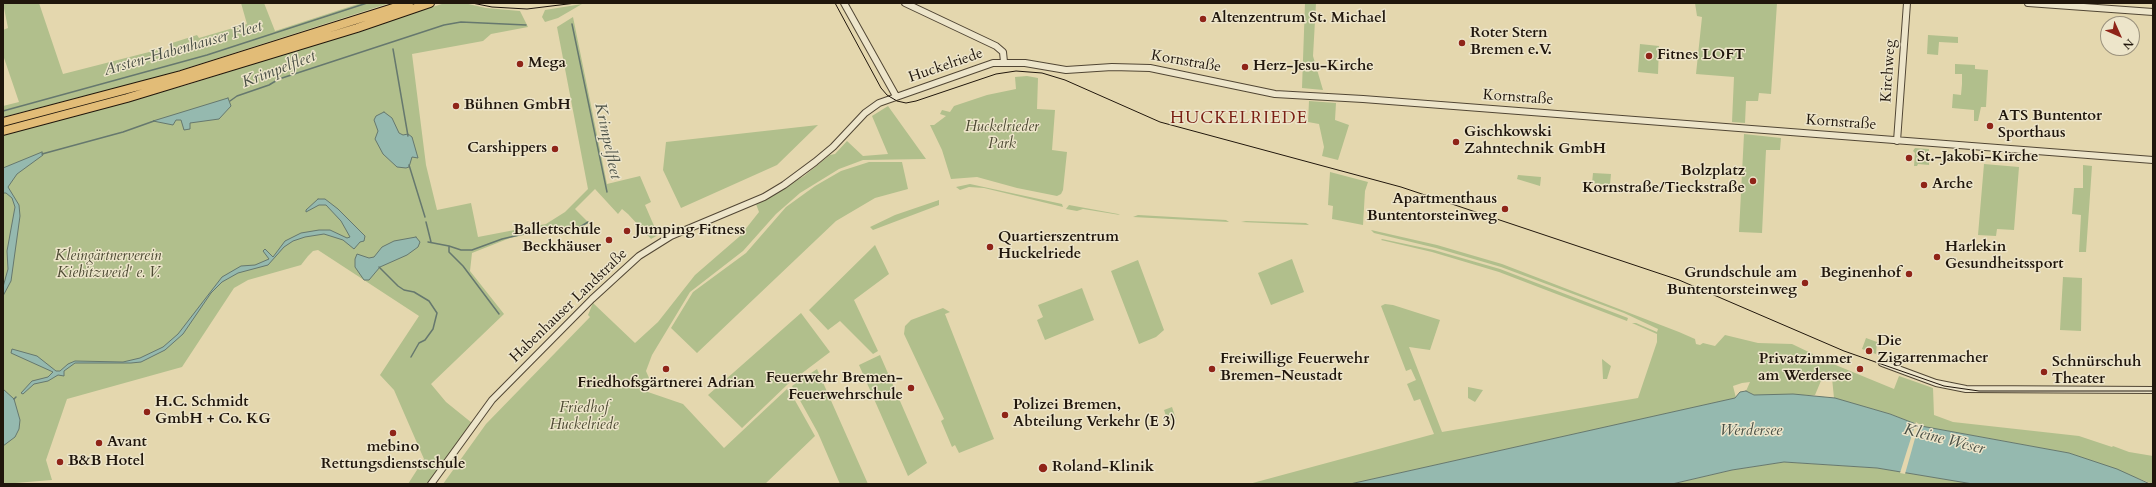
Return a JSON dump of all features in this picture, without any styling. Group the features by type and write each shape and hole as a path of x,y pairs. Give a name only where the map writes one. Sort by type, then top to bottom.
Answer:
{"highway":[{"path":"3,122 181,75 409,3"},
{"path":"3,131 127,98 357,28 430,3"}],"street":[{"path":"844,3 896,96"},
{"path":"905,3 996,46 1004,52 1004,62"},
{"name":"Kirchweg","path":"1898,140 1907,3"},
{"path":"2028,3 2153,12"},
{"name":"Huckelriede","path":"896,96 967,71 993,63 1004,62"},
{"name":"Kornstraße","path":"1004,62 1037,64 1066,70 1112,67 1150,68 1275,94 1363,99 2153,160"},
{"name":"Habenhauser Landstraße","path":"431,484 492,400 625,267 655,245 671,236 784,186 833,147 870,109 885,100 896,96"},
{"path":"1882,363 1946,386 1966,390 2153,390"}],"green space":[{"path":"3,3 39,3 63,74 157,50 160,53 174,49 172,43 197,35 199,38 247,24 241,3 264,3 275,31 361,3 390,3 165,75 3,117 3,106 19,102 3,55 3,30 8,28"},
{"name":"Kleingärtnerverein Kiebitzweid' e. V.","path":"445,3 464,3 486,8 520,11 528,27 491,34 483,41 412,54 426,165 437,210 471,203 478,237 546,224 565,212 588,189 557,27 573,17 607,184 640,176 651,202 645,205 658,235 651,239 622,209 618,214 595,189 575,209 589,223 575,229 547,230 510,238 472,253 470,271 504,314 431,384 446,402 472,423 429,484 408,484 424,459 394,390 380,375 419,316 318,250 313,251 301,265 248,280 234,288 182,367 67,399 46,460 52,480 3,484 3,135 187,85"},
{"path":"1305,3 1316,3 1313,56 1323,90 1302,88"},
{"path":"1695,3 1777,3 1771,94 1759,93 1758,101 1746,101 1745,123 1732,122 1734,77 1696,74 1702,17 1697,16"},
{"path":"582,4 558,18 545,22 542,17 545,10"},
{"path":"1928,35 1958,37 1958,43 1939,42 1938,55 1927,54"},
{"name":"Fitnes LOFT","path":"1640,44 1659,46 1658,74 1638,72"},
{"path":"1955,64 1975,65 1975,69 1988,70 1986,107 1981,107 1978,121 1974,121 1974,110 1952,108 1953,94 1961,95 1962,84 1962,74 1955,74"},
{"name":"Huckelrieder Park","path":"1027,76 1038,78 1037,109 1055,110 1052,150 1067,152 1063,190 1061,194 1057,196 1017,188 977,177 951,179 942,150 930,125 934,125 946,116 940,114 942,110 950,112 954,106 987,95 1016,89 1015,77"},
{"path":"1309,101 1336,103 1335,120 1349,125 1338,160 1322,156 1324,147 1319,124 1308,122"},
{"name":"Friedhof Huckelriede","path":"888,106 926,159 863,160 839,169 800,193 776,214 743,251 690,292 652,355 646,371 649,378 645,391 683,404 724,448 788,388 815,436 765,484 443,484 486,424 590,317 588,315 593,303 635,343 658,322 695,275 740,236 759,212 756,204 804,176 830,155 835,154 847,141 863,156 888,154 872,116"},
{"path":"818,125 777,165 681,208 663,170 666,142"},
{"path":"1744,134 1781,138 1780,150 1766,150 1762,233 1739,232"},
{"path":"1915,148 1929,149 1929,165 1918,164 1917,166 1914,166 1915,153 1913,151"},
{"path":"869,162 902,162 908,189 875,198 836,221 697,353 671,328 693,292 746,253 786,207 815,186 841,171"},
{"path":"1984,164 2019,167 2014,230 1997,229 1996,236 1978,235"},
{"path":"2083,165 2092,166 2086,252 2079,252 2081,215 2072,214 2074,188 2083,188"},
{"path":"1330,172 1368,182 1365,191 1363,225 1332,219 1333,206 1328,205"},
{"path":"1593,173 1611,174 1610,185 1592,183"},
{"path":"1518,175 1541,177 1540,186 1517,179"},
{"path":"970,184 1062,204 1063,207 984,188 969,187 960,190 956,187"},
{"path":"939,200 939,205 873,230 870,227 895,215"},
{"path":"1069,205 1120,215 1083,209 1077,211 1066,209"},
{"path":"1138,215 1226,220 1229,222 1133,217"},
{"path":"1241,222 1306,223 1309,225"},
{"path":"1371,230 1437,245 1502,264 1679,332 1695,339 1696,344 1700,345 1703,343 1715,346 1725,335 1758,343 1792,344 1838,366 1894,389 1899,376 1933,388 1934,415 1953,422 2079,436 2129,452 2153,456 2153,484 2069,453 1921,426 1890,414 1834,398 1832,378 1823,376 1815,395 1754,395 1746,391 1750,382 1742,383 1733,386 1736,398 1350,484 1249,484 1434,434 1420,399 1414,401 1407,384 1416,380 1411,369 1406,371 1381,306 1385,304 1393,305 1440,320 1430,350 1409,347 1442,432 1638,398 1657,342 1657,334 1632,323 1636,323 1657,332 1658,329 1624,313 1501,267 1436,248 1374,233"},
{"path":"1381,240 1434,250 1500,269 1628,318 1627,321 1499,272 1432,252"},
{"path":"875,245 889,274 854,300 878,351 873,354 840,321 828,330 809,310"},
{"path":"1292,259 1304,292 1271,305 1258,273"},
{"path":"1138,260 1164,330 1156,337 1139,344 1111,271"},
{"path":"2063,277 2082,278 2081,331 2060,330"},
{"path":"1082,288 1094,320 1045,340 1037,320 1043,317 1038,305"},
{"path":"943,308 950,312 945,314 994,439 959,453 955,445 952,447 941,421 944,419 904,334 905,326 911,320"},
{"path":"801,313 830,352 789,383 742,428 708,395"},
{"path":"1866,338 1877,342 1876,354 1862,349"},
{"path":"880,355 927,463 908,476 859,365"},
{"path":"1602,359 1611,366 1607,379 1603,379"},
{"path":"817,369 868,484 840,484 818,433 792,386"},
{"path":"1468,387 1483,390 1475,402 1468,398"},
{"path":"1172,407 1176,419 1168,422 1164,410"},
{"path":"1784,462 1877,468 1973,484 1672,484 1732,470"}],"water":[{"name":"Krimpelfleet","path":"228,98 231,106 219,119 190,123 190,129 184,130 181,120 176,120 173,125 153,121"},
{"path":"384,112 392,118 399,133 403,135 408,134 412,137 418,158 412,157 409,167 397,167 383,154 375,139 378,131 374,120 376,116"},
{"path":"42,152 43,155 17,174 8,187 19,205 20,216 11,281 3,296 3,287 8,269 7,251 15,207 12,198 6,193 3,193 3,168"},
{"path":"318,199 325,199 338,209 365,236 364,241 360,242 354,249 343,240 324,234 305,237 293,241 284,247 268,265 238,273 222,282 211,293 183,334 165,350 141,362 75,363 64,371 64,376 58,375 48,381 34,384 23,394 21,393 32,381 48,377 53,372 11,353 12,349 37,356 56,371 60,371 68,364 75,361 123,362 140,358 163,347 178,334 222,277 241,266 255,265 269,259 263,251 265,249 273,257 285,241 301,233 319,230 330,230 347,238 350,237 341,221 326,205 319,205 306,212 306,210"},
{"path":"416,237 420,242 418,247 407,255 380,267 369,280 364,280 355,267 355,259 357,254 369,258 374,257 382,247 394,241"},
{"path":"3,389 14,399 20,420 19,429 15,437 3,446"},
{"name":"Werdersee","path":"1746,391 1754,395 1793,394 1835,398 1890,414 1921,426 2069,453 2117,469 2150,484 1973,484 1877,468 1784,462 1732,470 1672,484 1350,484 1735,398 1740,392"}],"pier":[{"path":"1916,422 1919,424 1905,474 1900,473"}],"waterway":[{"name":"Arsten-Habenhauser Fleet","path":"3,111 207,55 367,3"},
{"name":"Krimpelfleet","path":"230,101 237,96 269,85 279,79 444,25 461,22 526,25"},
{"name":"Krimpelfleet","path":"572,24 607,192"},
{"path":"393,49 408,136"},
{"name":"Krimpelfleet","path":"42,154 123,132 154,121"},
{"path":"409,165 425,217"},
{"path":"426,222 431,242"},
{"name":"Krimpelfleet","path":"449,246 461,250 472,250 502,239 536,231 580,227 588,222"},
{"path":"428,242 449,246 449,252 463,266 499,314"},
{"path":"379,267 398,286 404,290 414,292 429,301 437,313 433,329 425,340 419,343 411,357"}],"tram line":[{"path":"472,3 492,7 527,9 576,3"},
{"path":"835,3 881,88 887,95 897,101 906,103 916,101 996,74 1016,71 1042,73 1065,80 1160,122 1401,187 1679,280 1844,351 1944,386 1979,391 2153,391"}],"place":[{"name":"Altenzentrum St. Michael","path":"1203,19"},
{"name":"Roter Stern Bremen e.V.","path":"1462,43"},
{"name":"Fitnes LOFT","path":"1649,56"},
{"name":"Mega","path":"520,64"},
{"name":"Herz-Jesu-Kirche","path":"1245,67"},
{"name":"Bühnen GmbH","path":"456,106"},
{"name":"ATS Buntentor Sporthaus","path":"1990,126"},
{"name":"Gischkowski Zahntechnik GmbH","path":"1456,142"},
{"name":"Carshippers","path":"555,149"},
{"name":"St.-Jakobi-Kirche","path":"1909,158"},
{"name":"Bolzplatz Kornstraße/Tieckstraße","path":"1753,181"},
{"name":"Arche","path":"1924,185"},
{"name":"Apartmenthaus Buntentorsteinweg","path":"1505,209"},
{"name":"Jumping Fitness","path":"627,231"},
{"name":"Ballettschule Beckhäuser","path":"609,240"},
{"name":"Quartierszentrum Huckelriede","path":"990,247"},
{"name":"Harlekin Gesundheitssport","path":"1937,257"},
{"name":"Beginenhof","path":"1909,274"},
{"name":"Grundschule am Buntentorsteinweg","path":"1805,283"},
{"name":"Die Zigarrenmacher","path":"1869,351"},
{"name":"Friedhofsgärtnerei Adrian","path":"666,369"},
{"name":"Freiwillige Feuerwehr Bremen-Neustadt","path":"1212,369"},
{"name":"Privatzimmer am Werdersee","path":"1860,369"},
{"name":"Schnürschuh Theater","path":"2044,372"},
{"name":"Feuerwehr Bremen- Feuerwehrschule","path":"911,388"},
{"name":"H.C. Schmidt GmbH + Co. KG","path":"147,412"},
{"name":"Polizei Bremen, Abteilung Verkehr (E 3)","path":"1005,415"},
{"name":"mebino Rettungsdienstschule","path":"393,433"},
{"name":"Avant","path":"99,443"},
{"name":"B&B Hotel","path":"60,462"},
{"name":"Roland-Klinik","path":"1043,468"}],"district":[{"name":"HUCKELRIEDE","path":"1239,119"}],"water label":[{"name":"Kleine Weser","path":"1944,440"}]}
